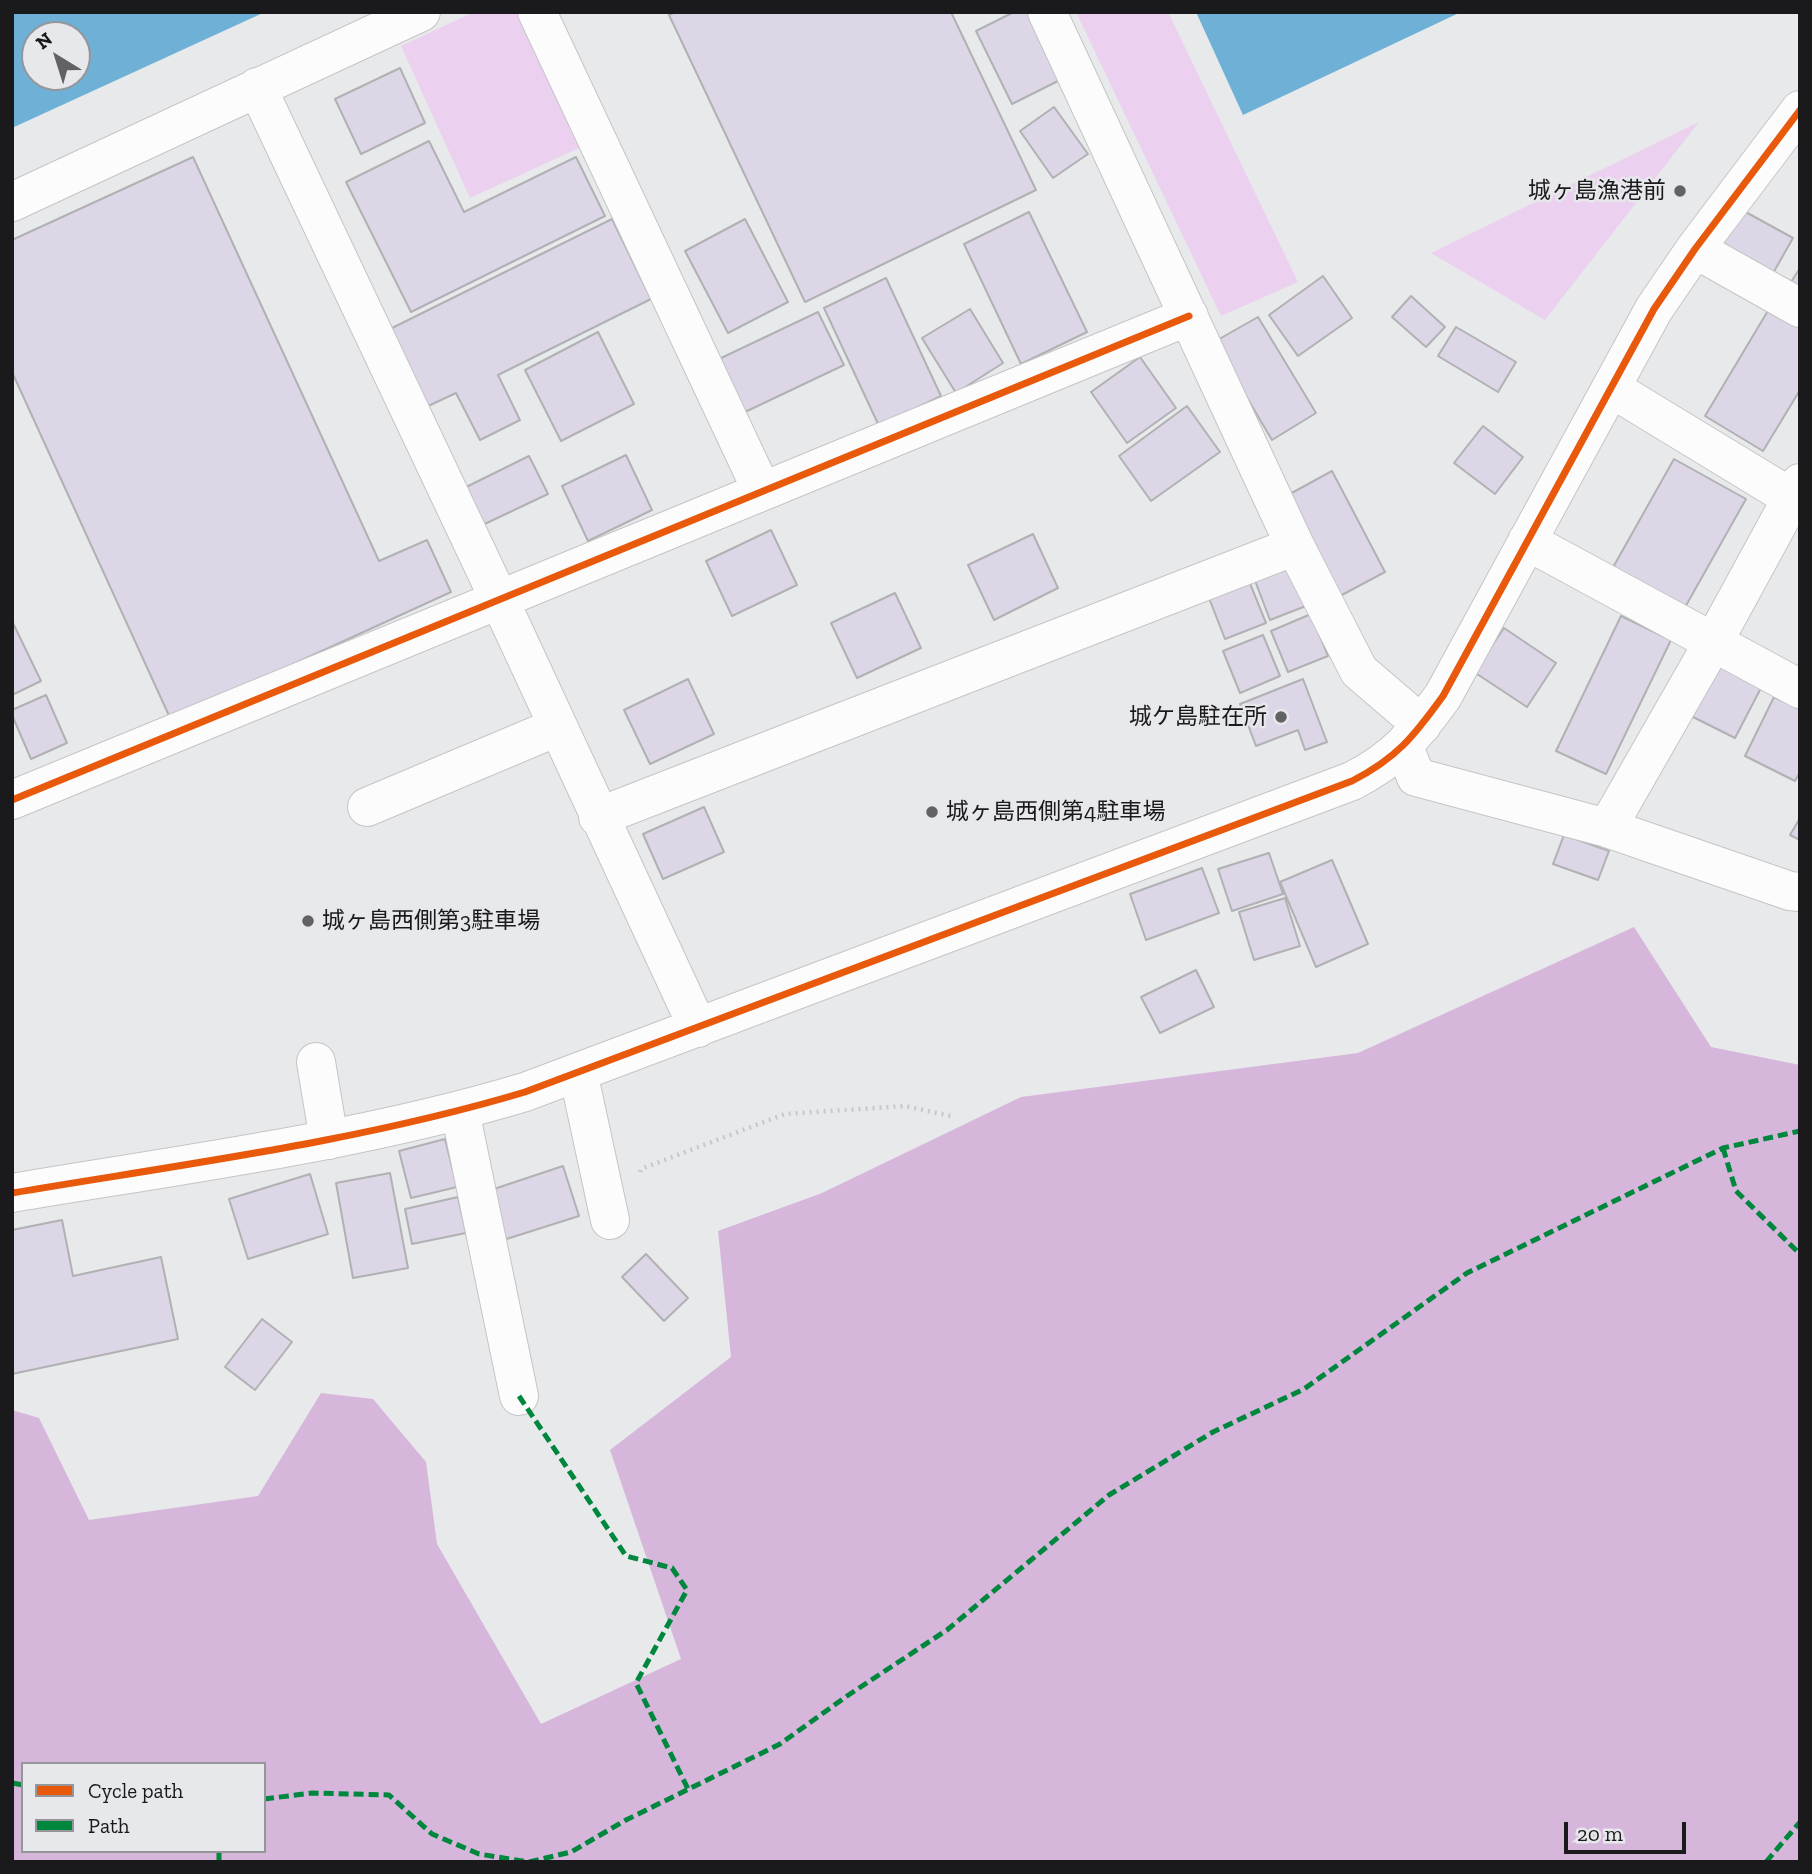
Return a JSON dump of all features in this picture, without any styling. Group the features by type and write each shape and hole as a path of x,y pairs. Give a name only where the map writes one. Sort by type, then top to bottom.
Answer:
{"street":[{"path":"12,202 421,12"},
{"path":"537,12 762,491"},
{"path":"1046,12 1295,546 1359,671 1413,736 1416,777 1607,828 1790,891 1800,892"},
{"path":"257,87 698,1028"},
{"path":"12,1192 329,1140 460,1111 525,1092 1352,781 1377,768 1413,736 1443,696 1654,309 1695,249 1800,110"},
{"path":"1695,249 1800,308"},
{"path":"12,800 1189,316"},
{"path":"1607,828 1797,495 1611,388"},
{"path":"1527,541 1800,689"},
{"path":"598,817 1295,546"},
{"path":"367,807 557,727"},
{"path":"316,1062 329,1140"},
{"path":"578,1072 610,1220"},
{"path":"460,1111 519,1396"}],"path":[{"path":"610,1220 642,1169 785,1114 905,1106 955,1117"}],"shaded area":[{"path":"474,12 517,12 579,148 470,198 401,46"},
{"path":"1076,12 1168,12 1298,282 1221,316"},
{"path":"1699,122 1545,320 1431,253"},
{"path":"1634,927 1711,1047 1800,1065 1800,1862 12,1862 12,1410 39,1418 89,1520 258,1496 321,1393 373,1399 426,1462 437,1544 541,1724 681,1659 610,1450 731,1357 718,1231 822,1193 1021,1097 1358,1053"}],"water":[{"path":"12,12 265,12 12,128"},
{"path":"1196,12 1461,12 1243,115"}],"building":[{"path":"675,12 951,12 1036,190 805,302 669,15"},
{"path":"1014,12 1034,12 1066,77 1012,104 976,31"},
{"path":"400,68 425,123 361,154 335,99"},
{"path":"1054,107 1088,154 1053,178 1020,131"},
{"path":"429,141 464,212 576,157 605,216 411,312 346,182"},
{"path":"193,157 379,561 427,540 451,592 171,720 12,372 12,240"},
{"path":"1742,210 1793,238 1768,282 1718,253"},
{"path":"1029,212 1087,332 1021,364 964,244"},
{"path":"612,219 651,299 498,375 520,420 480,440 456,393 424,408 386,331"},
{"path":"745,219 788,302 728,333 685,251"},
{"path":"1800,268 1800,292 1789,285"},
{"path":"1323,276 1352,318 1298,356 1269,315"},
{"path":"886,278 941,396 879,426 824,308"},
{"path":"1411,296 1445,327 1426,347 1392,317"},
{"path":"1772,304 1800,319 1800,390 1763,451 1705,416"},
{"path":"970,309 1003,363 956,393 922,338"},
{"path":"818,312 844,365 745,412 719,359"},
{"path":"1258,317 1316,413 1272,440 1214,342"},
{"path":"1456,327 1516,362 1498,392 1438,356"},
{"path":"598,332 634,404 561,441 525,370"},
{"path":"1140,357 1176,408 1127,443 1091,392"},
{"path":"1187,406 1220,452 1151,501 1119,456"},
{"path":"1483,426 1523,457 1495,494 1454,463"},
{"path":"626,455 652,510 588,541 562,486"},
{"path":"529,456 548,494 472,530 454,493"},
{"path":"1674,459 1746,499 1679,618 1607,578"},
{"path":"1332,471 1385,572 1340,596 1288,495"},
{"path":"771,530 797,585 732,616 706,561"},
{"path":"1033,534 1058,588 994,620 968,565"},
{"path":"1294,562 1311,604 1270,620 1254,578"},
{"path":"1249,581 1266,623 1225,639 1209,598"},
{"path":"895,593 921,648 857,678 831,623"},
{"path":"1311,614 1328,656 1288,672 1271,631"},
{"path":"1621,616 1671,640 1606,774 1556,751"},
{"path":"12,621 41,681 12,695"},
{"path":"1504,628 1556,663 1527,707 1474,672"},
{"path":"1263,635 1280,676 1240,693 1223,651"},
{"path":"1710,660 1762,686 1735,738 1683,712"},
{"path":"688,679 714,734 650,764 624,710"},
{"name":"城ケ島駐在所","path":"1303,679 1327,742 1305,750 1298,730 1256,746 1240,704"},
{"path":"46,695 67,743 31,759 12,710"},
{"path":"1774,697 1800,709 1800,772 1795,781 1745,756"},
{"path":"704,807 724,852 663,879 643,834"},
{"path":"1800,818 1800,840 1790,835"},
{"path":"1564,835 1609,851 1598,880 1553,864"},
{"path":"1269,853 1283,894 1232,911 1218,869"},
{"path":"1332,860 1368,944 1316,967 1280,882"},
{"path":"1202,868 1219,913 1146,940 1130,894"},
{"path":"1285,898 1300,946 1254,960 1239,912"},
{"path":"1196,970 1214,1007 1160,1033 1141,997"},
{"path":"445,1139 457,1187 411,1198 399,1151"},
{"path":"563,1166 579,1216 497,1242 482,1193"},
{"path":"390,1173 408,1268 353,1278 336,1183"},
{"path":"310,1174 328,1234 248,1259 229,1199"},
{"path":"458,1197 466,1233 412,1244 405,1209"},
{"path":"62,1220 73,1276 161,1257 178,1339 12,1374 12,1230"},
{"path":"646,1254 688,1298 664,1321 622,1277"},
{"path":"262,1319 292,1342 255,1390 225,1367"}],"marked path":[{"path":"529,1862 571,1852 626,1820 780,1744 947,1630 1109,1495 1213,1432 1304,1389 1467,1273 1723,1148 1800,1131"},
{"path":"1723,1148 1736,1191 1800,1254"},
{"path":"519,1396 626,1556 672,1568 687,1590 636,1683 689,1791"},
{"path":"12,1783 21,1785"},
{"path":"266,1799 312,1793 389,1795 432,1834 479,1854 528,1862"},
{"path":"1766,1862 1800,1822"},
{"path":"219,1853 219,1862"}],"cycle path":[{"path":"12,1193 335,1138 462,1110 525,1092 1352,781 1368,772 1404,745 1443,696 1654,309 1695,249 1800,110"},
{"path":"12,800 1189,316"}],"place":[{"name":"城ヶ島漁港前","path":"1680,191"},
{"name":"城ケ島駐在所","path":"1281,717"},
{"name":"城ヶ島西側第4駐車場","path":"932,812"},
{"name":"城ヶ島西側第3駐車場","path":"308,921"}]}
